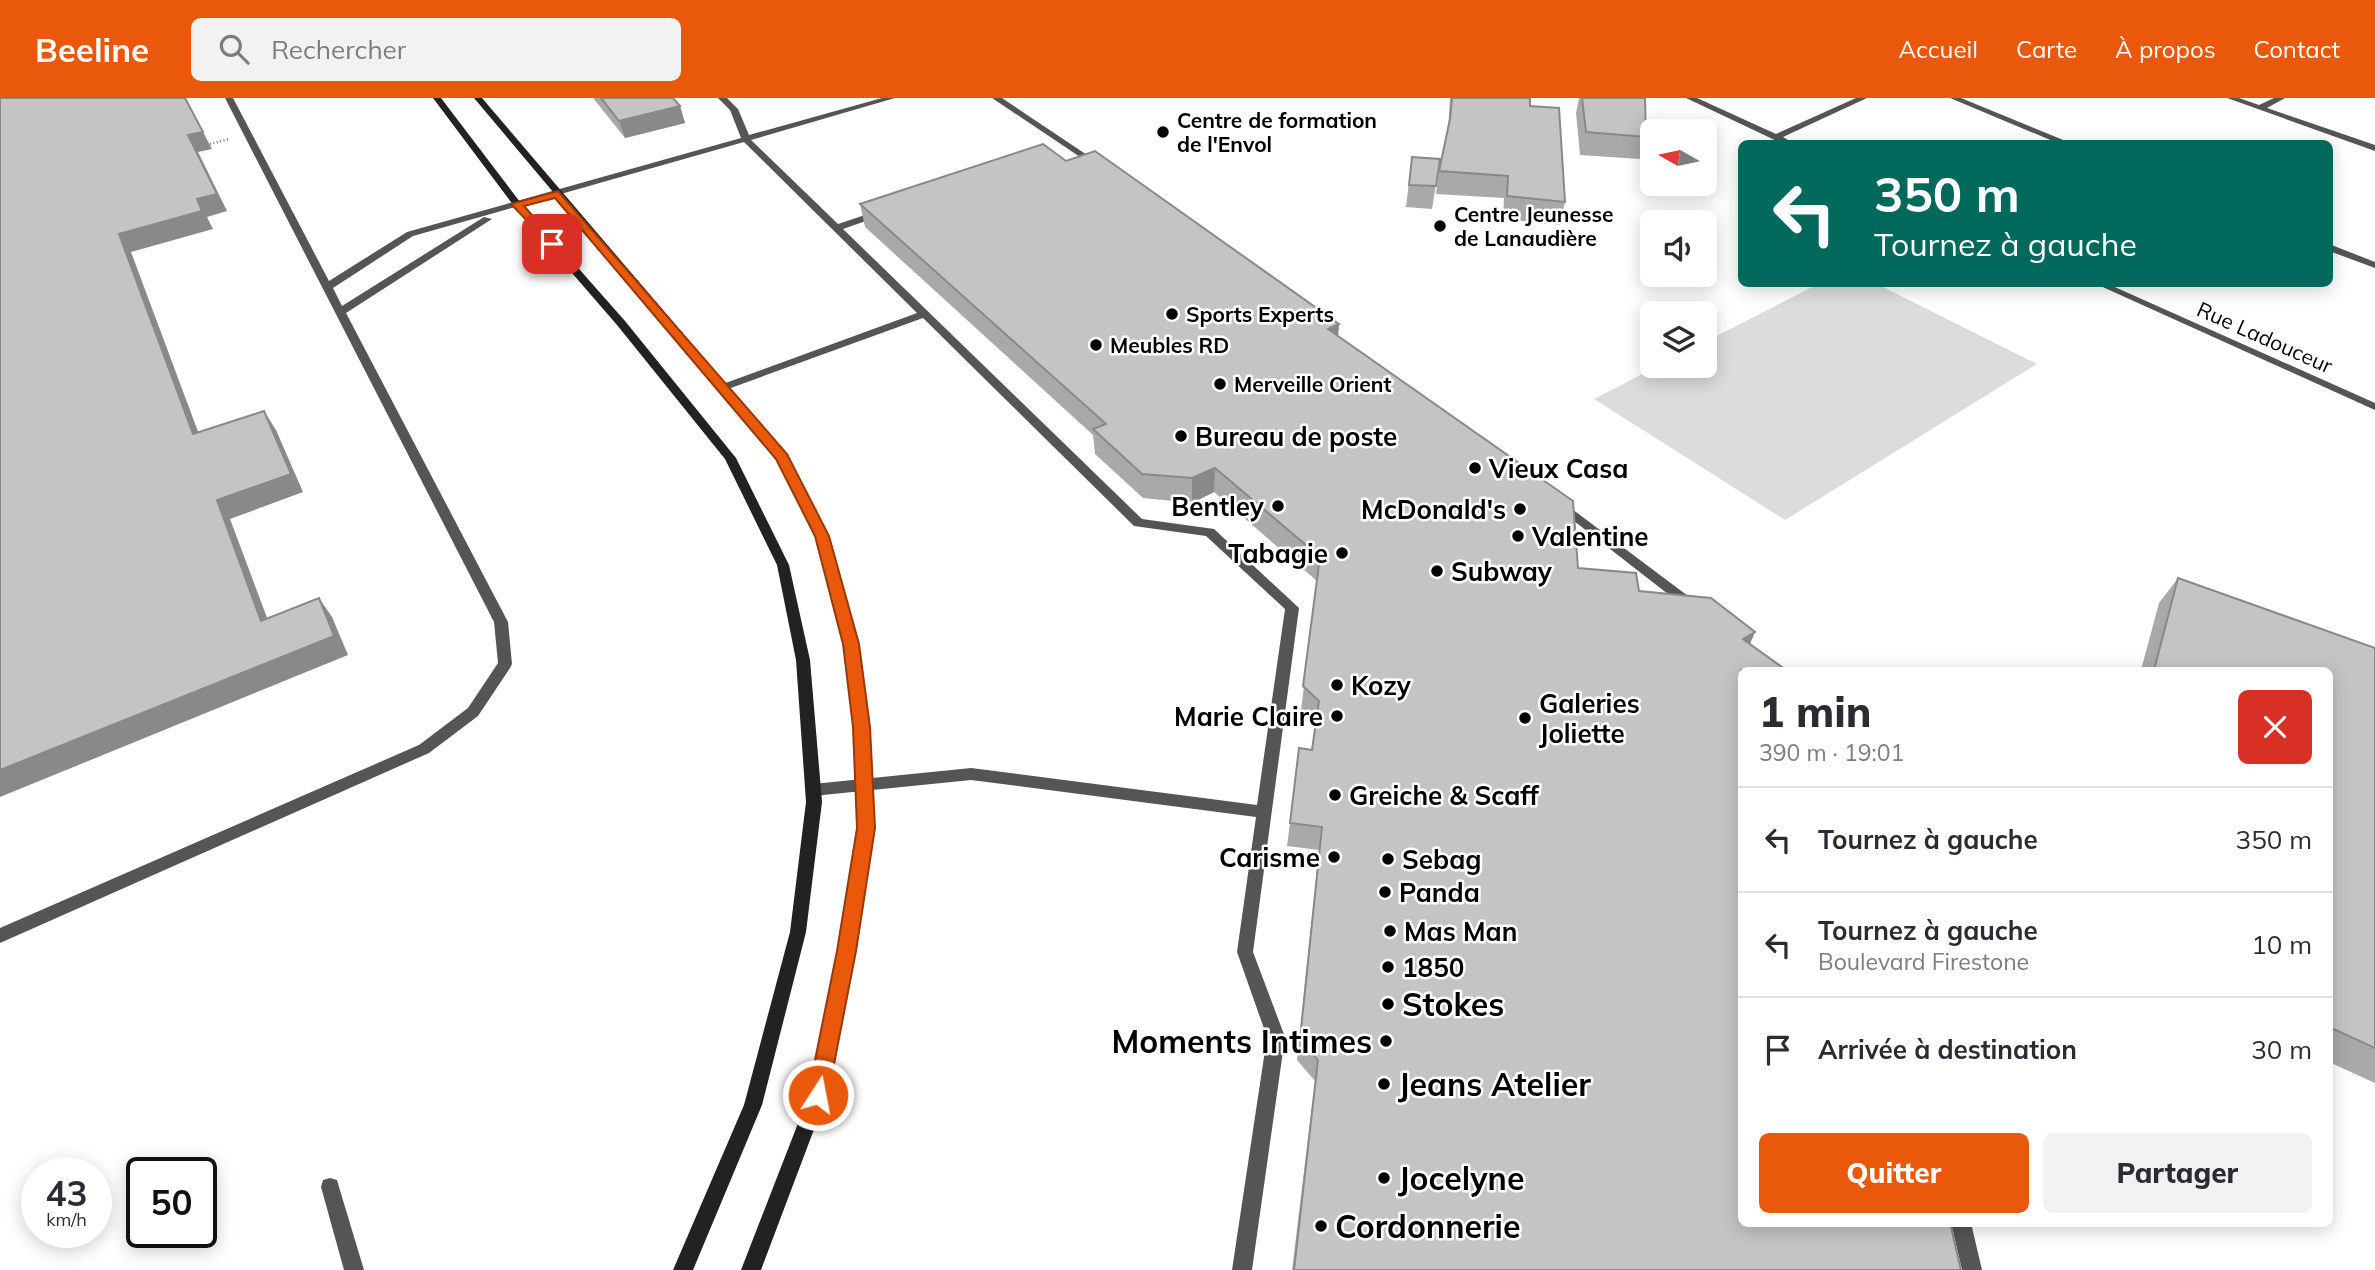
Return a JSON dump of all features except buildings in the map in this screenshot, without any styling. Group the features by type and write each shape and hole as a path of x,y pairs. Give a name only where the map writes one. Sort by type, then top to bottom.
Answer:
{"main road":[{"path":"437,98 517,204 621,323 730,458 783,565 803,660 813,790 798,932 754,1105 683,1270"},
{"path":"478,98 782,457 822,536 851,644 862,727 866,828 818,1095 751,1270"}],"street":[{"path":"0,936 424,749 473,712 505,664 501,622 229,98"},
{"path":"722,98 734,109 747,141 1138,523 1210,532 1292,608 1245,952 1276,1037 1242,1270"},
{"path":"327,287 410,234 747,141 891,98"},
{"path":"996,98 1068,149 1107,172"},
{"path":"1690,98 1783,140"},
{"path":"1777,137 1863,98"},
{"path":"1954,98 2059,140"},
{"path":"2231,98 2375,148"},
{"path":"2260,108 2281,98"},
{"path":"340,312 474,226 517,204"},
{"path":"836,228 890,209"},
{"path":"2333,249 2375,265"},
{"name":"Rue Ladouceur","path":"2108,287 2375,407"},
{"path":"724,387 925,314"},
{"path":"1545,492 1699,611"},
{"path":"813,790 971,774 1264,811"},
{"path":"330,1187 354,1270"},
{"path":"1962,1227 1972,1270"}],"path":[{"path":"210,144 235,137"}],"shaded area":[{"path":"1812,287 1883,287 2037,364 1785,520 1594,399 1640,375 1640,378 1717,378 1717,336"}],"place":[{"name":"Centre de formation de l'Envol","path":"1163,132"},
{"name":"Centre Jeunesse de Lanaudière","path":"1440,226"},
{"name":"Sports Experts","path":"1172,314"},
{"name":"Meubles RD","path":"1096,345"},
{"name":"Merveille Orient","path":"1220,384"},
{"name":"Bureau de poste","path":"1181,436"},
{"name":"Vieux Casa","path":"1475,468"},
{"name":"Bentley","path":"1278,506"},
{"name":"McDonald's","path":"1520,509"},
{"name":"Valentine","path":"1518,536"},
{"name":"Tabagie","path":"1342,553"},
{"name":"Subway","path":"1437,571"},
{"name":"Kozy","path":"1337,685"},
{"name":"Marie Claire","path":"1337,716"},
{"name":"Galeries Joliette","path":"1525,718"},
{"name":"Greiche & Scaff","path":"1335,795"},
{"name":"Carisme","path":"1334,857"},
{"name":"Sebag","path":"1388,859"},
{"name":"Panda","path":"1385,892"},
{"name":"Mas Man","path":"1390,931"},
{"name":"1850","path":"1388,967"},
{"name":"Stokes","path":"1388,1004"},
{"name":"Moments Intimes","path":"1386,1041"},
{"name":"Jeans Atelier","path":"1384,1084"},
{"name":"Jocelyne","path":"1384,1178"},
{"name":"Cordonnerie","path":"1321,1226"}],"route":[{"path":"552,244 517,204 558,194 782,457 822,536 851,644 862,727 866,828 818,1095"}]}
